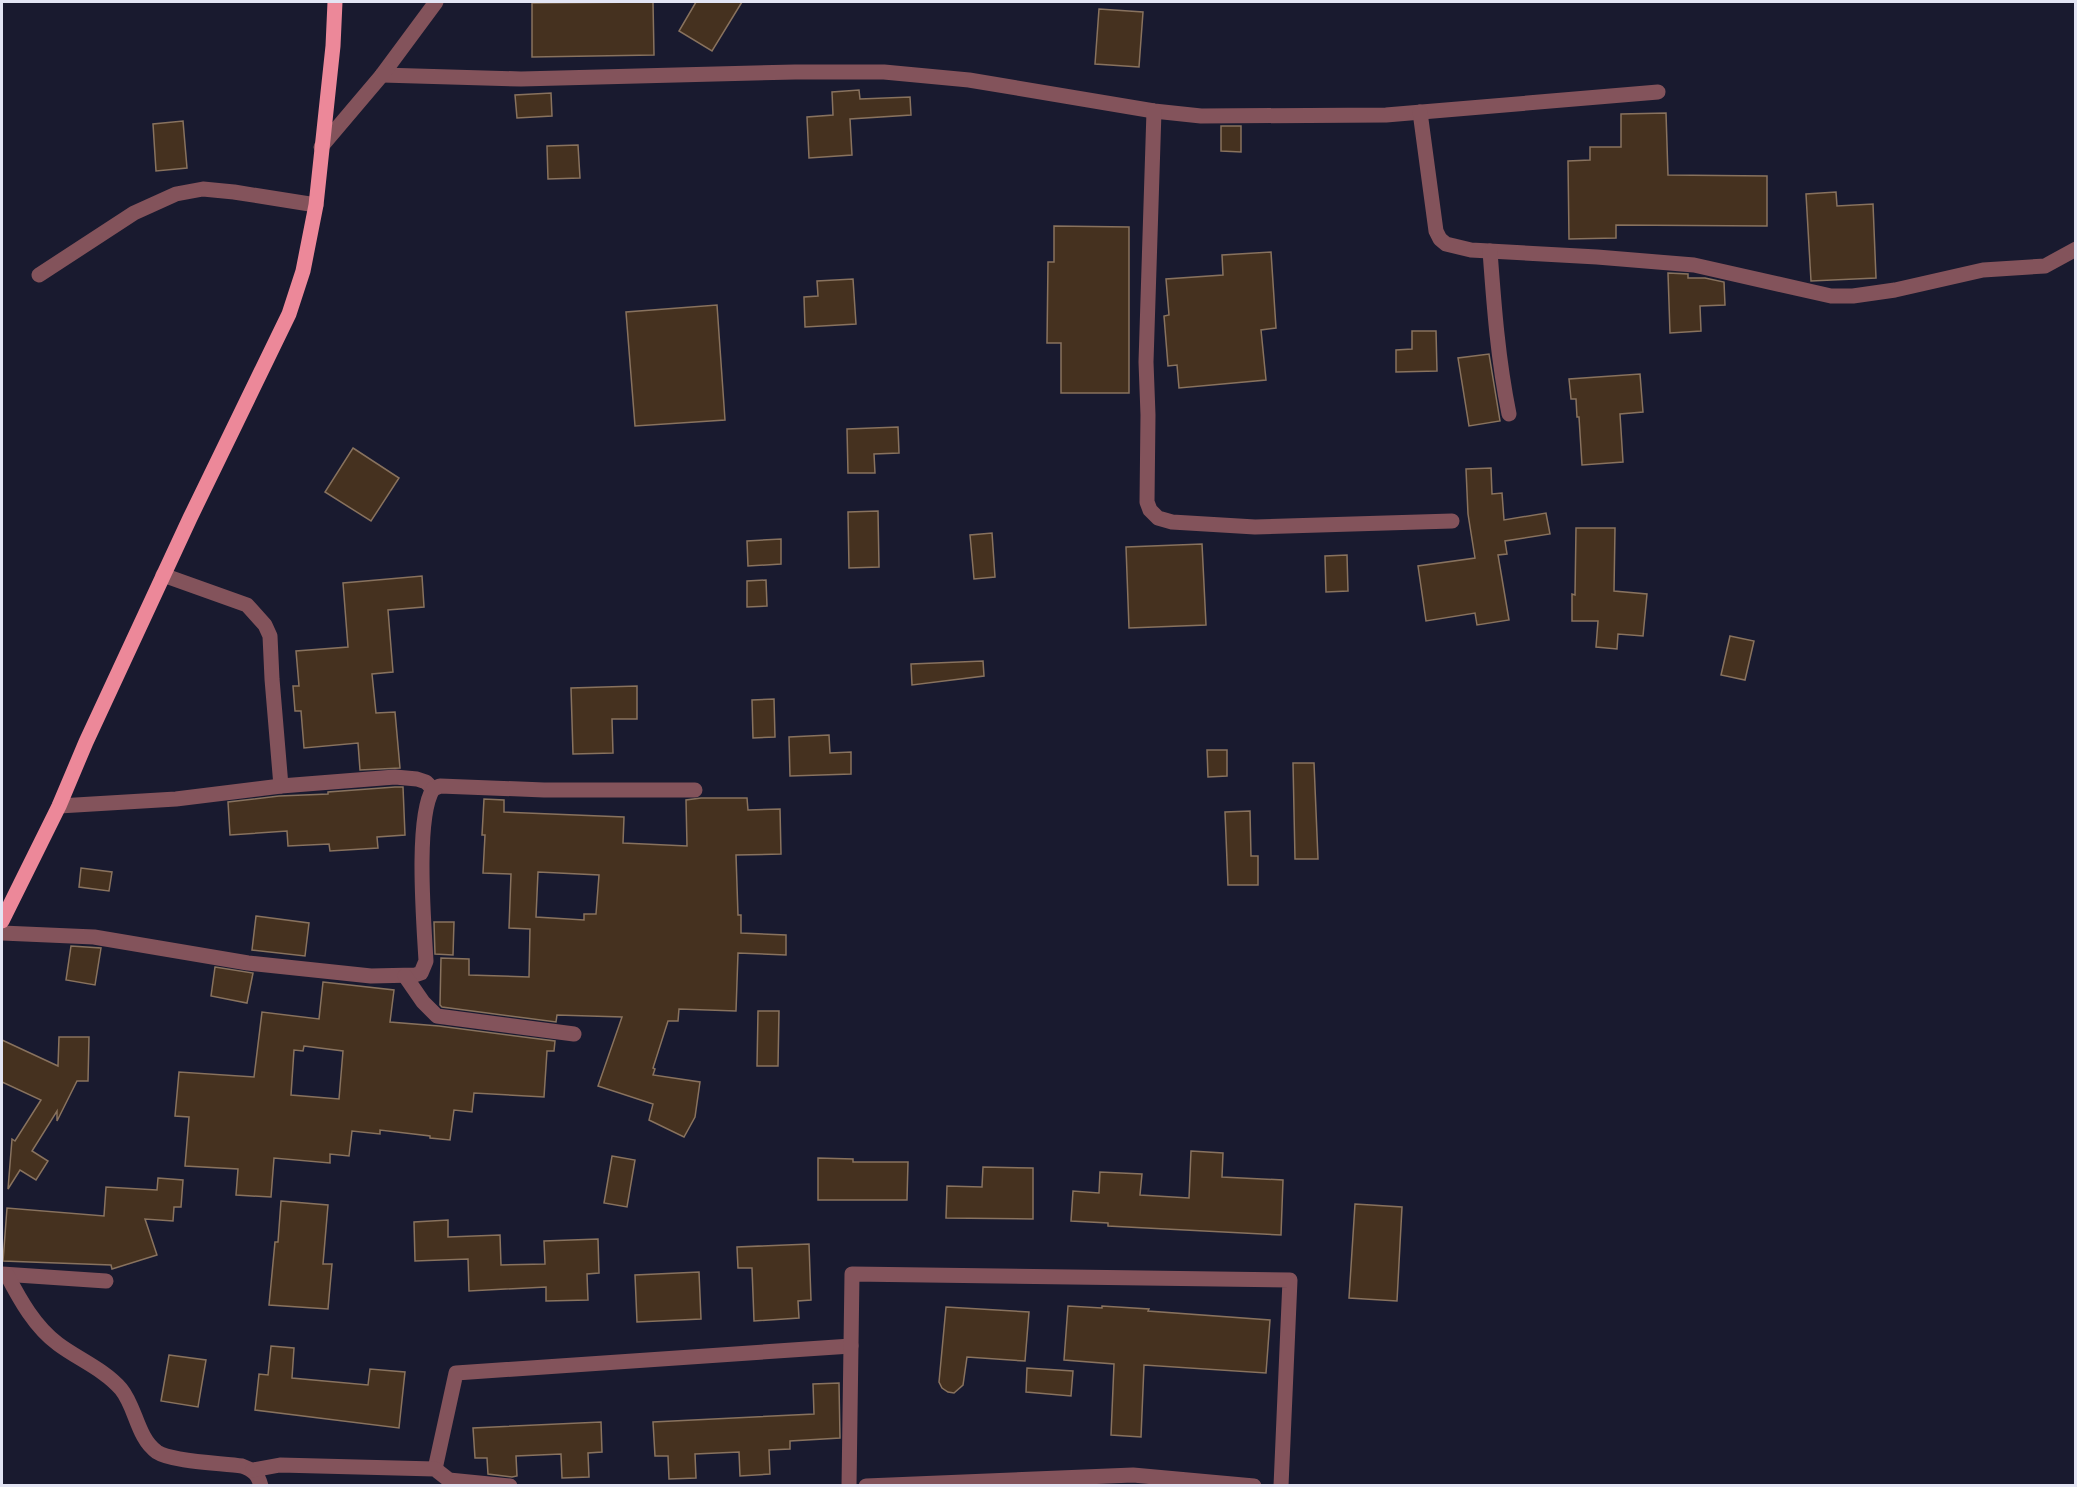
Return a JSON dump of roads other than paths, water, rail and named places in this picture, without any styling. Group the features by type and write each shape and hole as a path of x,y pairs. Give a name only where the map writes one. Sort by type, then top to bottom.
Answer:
{"main road":[{"path":"2,921 59,806 86,742 164,575 289,314 303,271 316,205 333,46 335,2"}],"street":[{"path":"321,147 382,75 435,2"},
{"path":"382,75 521,79 884,72 969,80 1154,111 1201,116 1331,117 1658,92"},
{"path":"1154,111 1146,362 1147,502 1150,510 1158,518 1172,522 1255,527 1452,522"},
{"path":"1420,112 1436,231 1446,244 1471,250 1694,265 1815,294 1852,296 1895,290 1983,270 2045,266 2076,249"},
{"path":"39,275 134,213 176,194 203,189 316,205"},
{"path":"1490,251 1497,339 1509,414"},
{"path":"164,575 247,605 265,625 270,636 281,786"},
{"path":"59,806 176,799 281,786 395,777 417,779 426,782 433,789"},
{"path":"2,933 94,938 248,963 370,976 405,976 421,973 426,961 422,885 425,809 433,789 440,786 544,790 695,790"},
{"path":"405,976 423,1002 437,1016 574,1034"},
{"path":"849,1485 852,1274 1290,1280 1281,1485"},
{"path":"4,1275 106,1281"},
{"path":"4,1275 36,1323 55,1342 108,1376 122,1390 144,1437 158,1453 170,1457 242,1466 253,1470 280,1465 435,1469 449,1480 510,1485"},
{"path":"435,1469 456,1373 851,1346"},
{"path":"253,1470 261,1485"},
{"path":"866,1485 1133,1475 1254,1485"}]}
